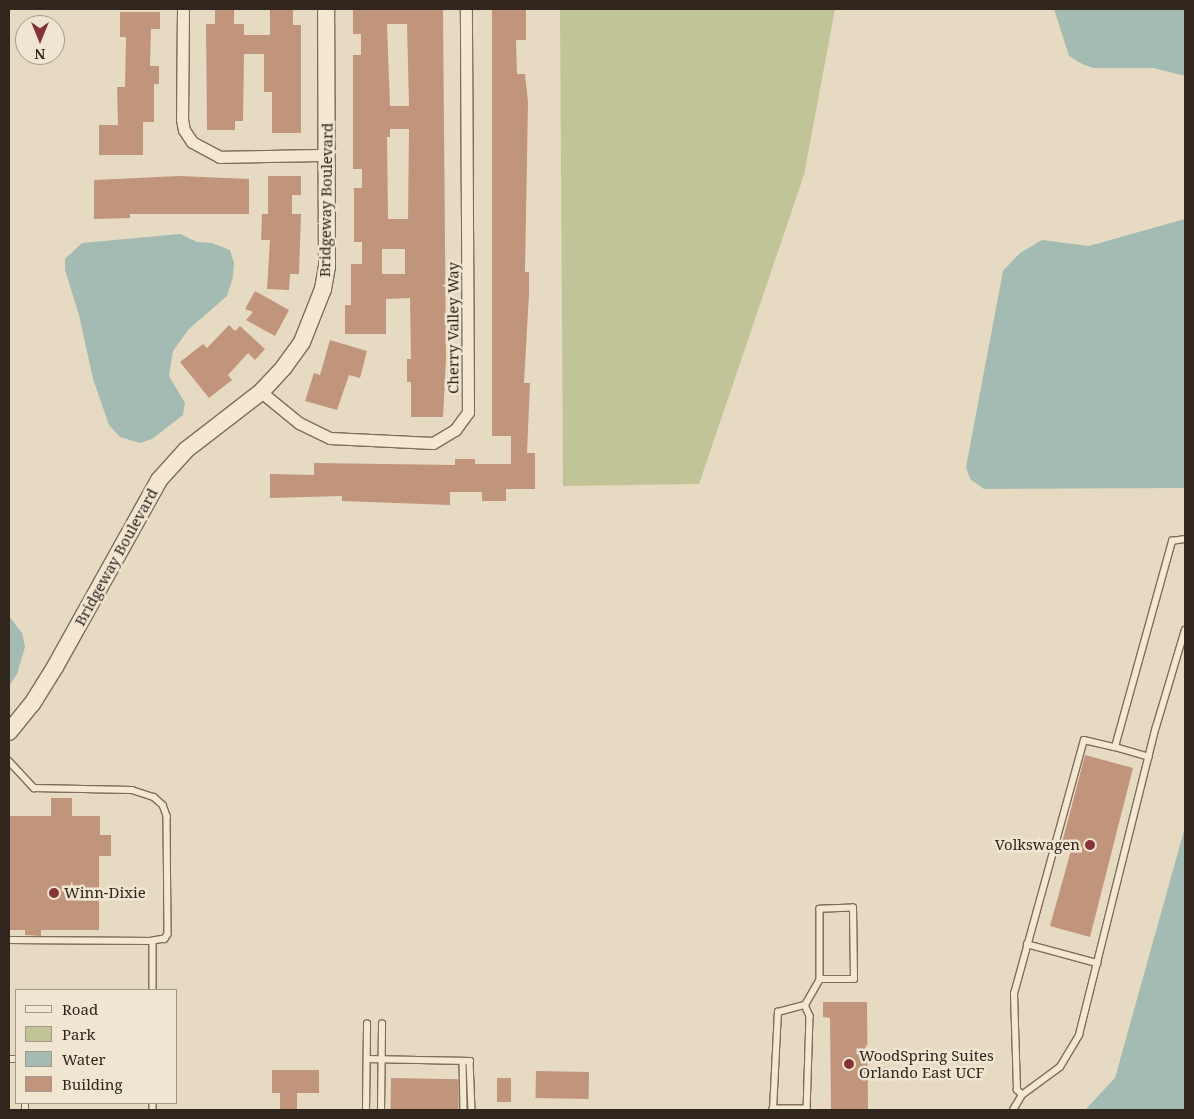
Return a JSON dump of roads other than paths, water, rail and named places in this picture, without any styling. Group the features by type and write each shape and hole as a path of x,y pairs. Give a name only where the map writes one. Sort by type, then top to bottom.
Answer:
{"street":[{"path":"183,9 182,119 184,130 192,142 220,157 328,155"},
{"name":"Bridgeway Boulevard","path":"9,732 32,704 91,604 123,541 159,480 186,450 261,392 284,368 302,342 323,289 327,266 326,9"},
{"name":"Cherry Valley Way","path":"261,392 299,423 330,438 433,444 455,430 468,412 466,9"}],"lane":[{"path":"1115,747 1172,541 1185,540"},
{"path":"1013,1110 1022,1095 1060,1067 1079,1035 1149,757 1185,630"},
{"path":"1022,1095 1017,1090 1014,994 1084,740 1149,757"},
{"path":"9,761 34,788 132,790 154,797 163,804 167,816 168,934 165,939 153,941 9,940"},
{"path":"805,1004 810,1016 807,1109 773,1110 778,1012 805,1004 820,979 820,909 853,908 854,979 820,979"},
{"path":"153,941 153,989"},
{"path":"1027,944 1097,963"},
{"path":"366,1110 368,1024"},
{"path":"381,1110 382,1024"},
{"path":"367,1059 470,1062 473,1070 472,1110"},
{"path":"463,1061 464,1110"}],"water":[{"path":"1054,9 1185,9 1185,76 1153,68 1093,68 1082,64 1069,56"},
{"path":"1185,219 1185,488 984,489 970,479 966,467 1003,271 1020,253 1042,240 1089,246"},
{"path":"180,234 197,242 212,243 230,250 234,263 233,277 227,296 189,329 173,351 169,376 185,403 183,415 152,439 140,443 120,437 109,425 93,379 79,315 65,270 65,259 82,243"},
{"path":"9,616 22,633 25,647 17,674 9,686"},
{"path":"1185,827 1185,1110 1085,1110 1115,1078"}],"place":[{"name":"Volkswagen","path":"1090,845"},
{"name":"Winn-Dixie","path":"54,893"},
{"name":"WoodSpring Suites Orlando East UCF","path":"849,1064"}]}
